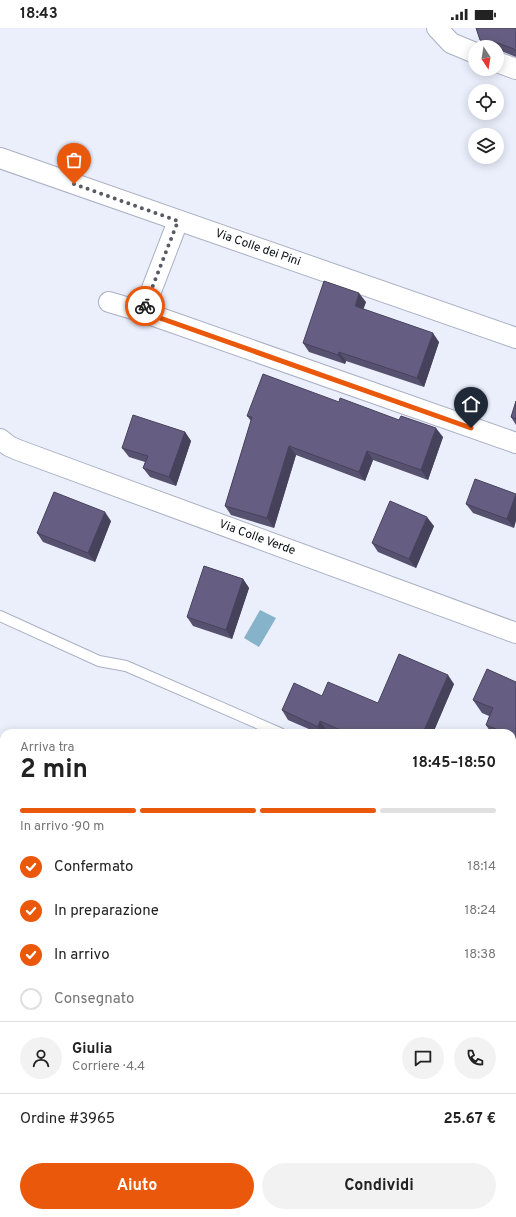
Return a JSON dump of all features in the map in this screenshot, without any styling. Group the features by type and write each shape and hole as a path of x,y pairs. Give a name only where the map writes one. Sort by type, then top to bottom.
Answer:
{"street":[{"path":"437,28 451,43 468,50"},
{"path":"504,65 516,69"},
{"name":"Via Colle dei Pini","path":"0,158 516,338"},
{"path":"143,312 178,221"},
{"path":"109,302 143,312 516,444"},
{"name":"Via Colle Verde","path":"0,439 9,446 18,450 516,633"}],"lane":[{"path":"0,616 99,661 126,666 271,729"}],"water":[{"path":"260,610 276,618 259,647 244,638"}],"building":[{"path":"476,28 516,28 516,51 504,45 504,40 480,40"},
{"path":"324,281 359,293 355,306 433,333 417,378 339,352 338,355 303,343"},
{"path":"263,374 339,402 340,398 399,420 401,416 436,428 421,470 367,451 359,472 289,446 267,518 225,506 252,417 247,416"},
{"path":"516,401 516,419 511,417"},
{"path":"133,415 185,432 169,477 143,468 148,456 122,448"},
{"path":"475,479 516,494 507,519 466,504"},
{"path":"54,492 105,512 88,553 37,533"},
{"path":"390,501 427,517 409,559 372,543"},
{"path":"204,566 243,579 226,630 187,617"},
{"path":"399,654 448,675 425,729 338,729 320,721 318,727 282,710 294,683 322,696 328,682 378,703"},
{"path":"487,669 516,682 516,729 496,729 486,725 493,708 473,700"}],"way so far":[{"path":"74,184 178,221 145,306"}],"route":[{"path":"145,306 143,312 471,428"}]}
